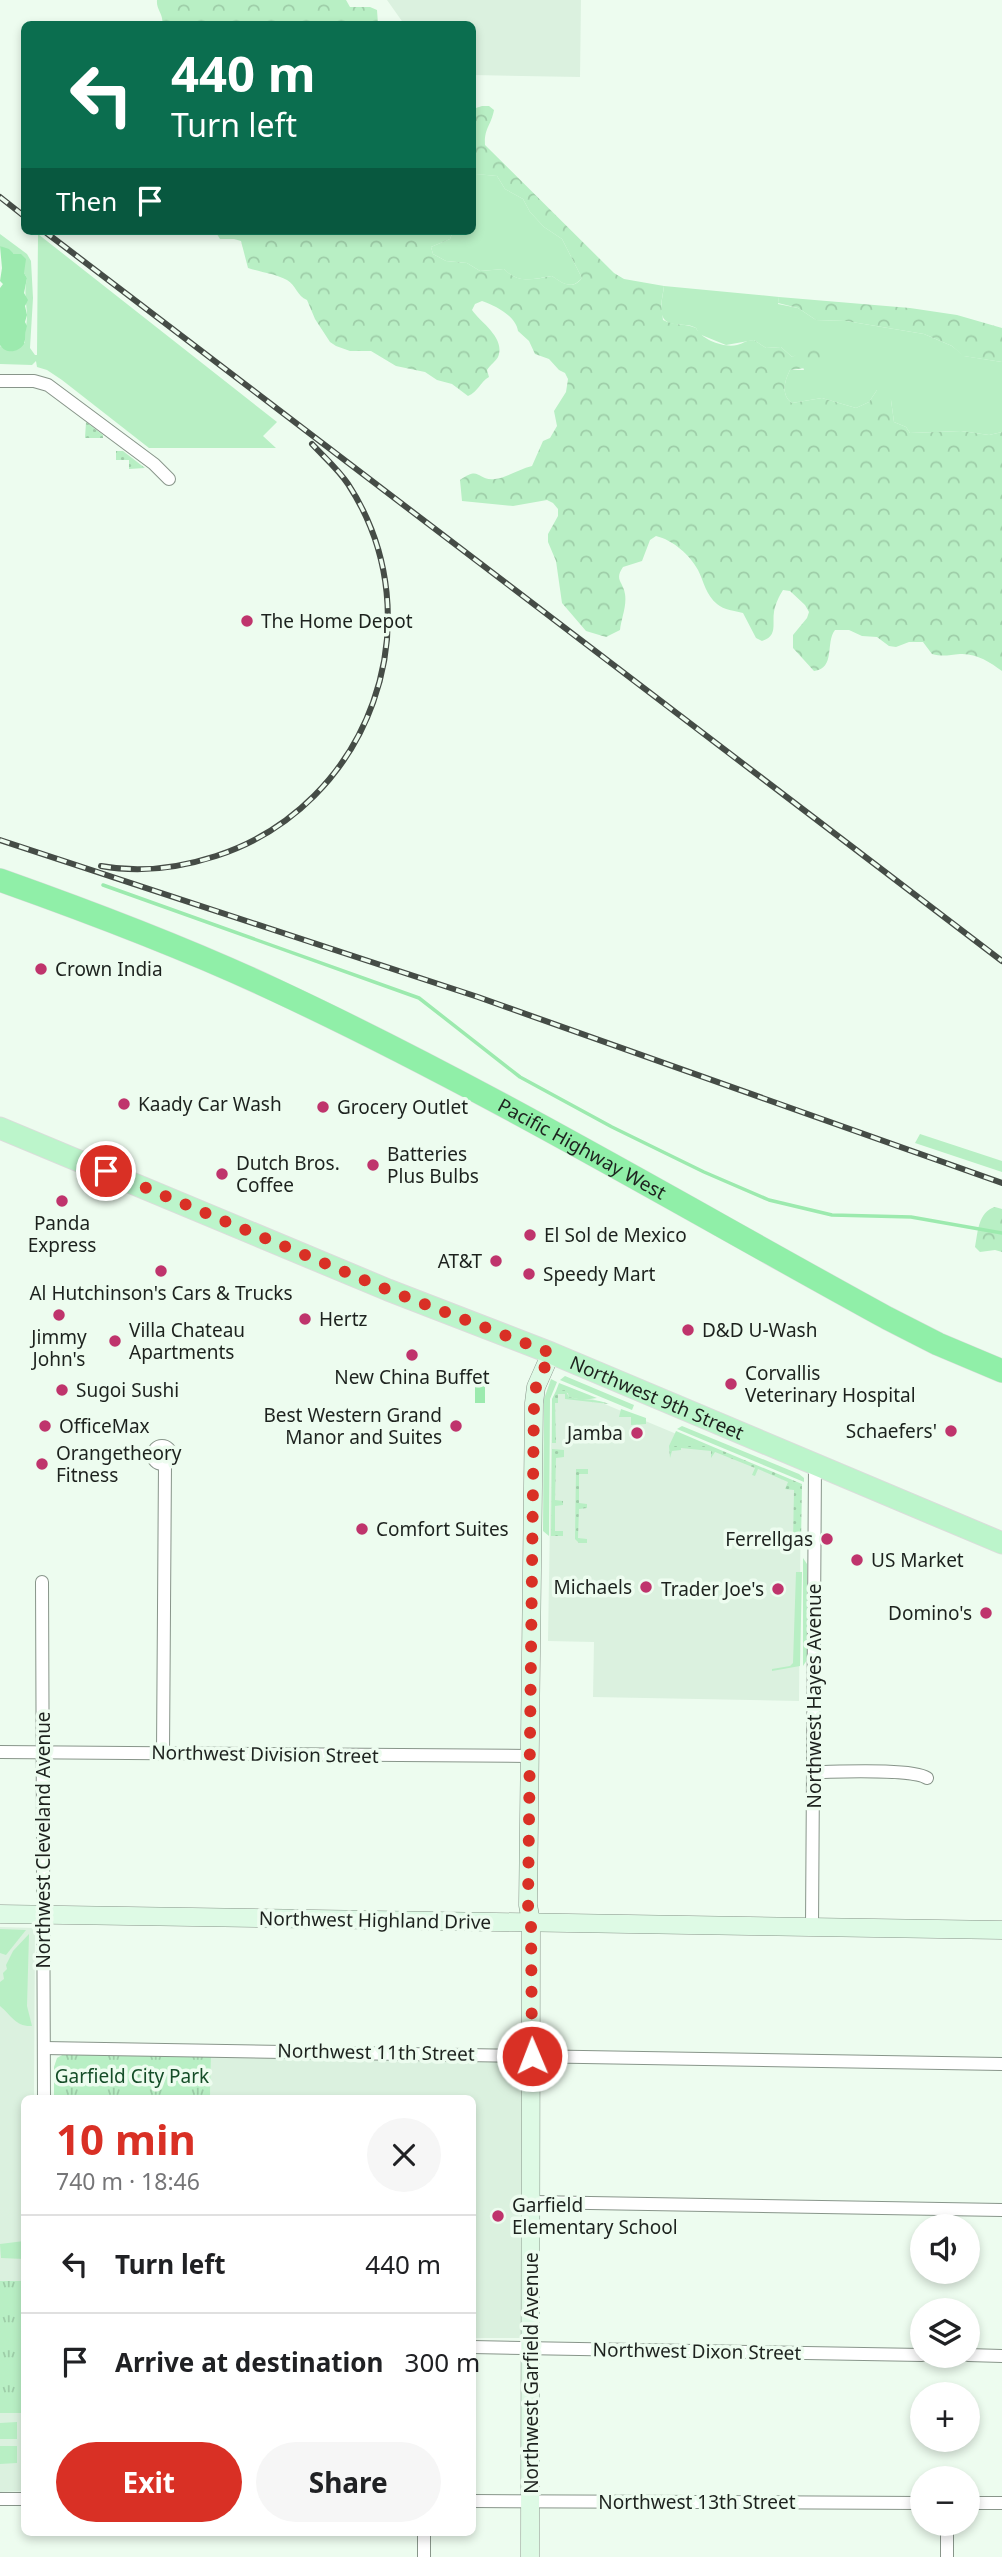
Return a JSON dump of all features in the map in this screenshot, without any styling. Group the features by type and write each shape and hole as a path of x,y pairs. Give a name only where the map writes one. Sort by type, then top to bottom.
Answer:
{"highway":[{"name":"Pacific Highway West","path":"0,880 135,930 273,989 349,1026 538,1126 887,1318 938,1344 1002,1371"}],"main road":[{"name":"Northwest 9th Street","path":"0,1128 388,1290 551,1353 1002,1543"}],"street":[{"path":"0,381 34,381 48,385 154,464 169,479"},
{"name":"Northwest Garfield Avenue","path":"530,2557 532,2056 531,1922 528,1905 534,1403 536,1387 551,1353"},
{"path":"163,1753 165,1464"},
{"name":"Northwest Hayes Avenue","path":"812,1927 816,1465"},
{"name":"Northwest Cleveland Avenue","path":"41,1582 44,2095"},
{"name":"Northwest Division Street","path":"0,1752 529,1756"},
{"path":"813,1772 902,1773 920,1774 927,1778"},
{"name":"Northwest Highland Drive","path":"0,1914 1002,1930"},
{"name":"Northwest 11th Street","path":"44,2048 1002,2064"},
{"path":"531,2203 1002,2210"},
{"name":"Northwest Dixon Street","path":"476,2347 910,2354"},
{"path":"980,2355 1002,2356"},
{"path":"0,2499 21,2499"},
{"name":"Northwest 13th Street","path":"476,2501 910,2503"},
{"path":"980,2503 1002,2503"},
{"path":"424,2536 424,2557"},
{"path":"947,2536 947,2557"}],"shaded area":[{"path":"387,0 581,0 580,77 476,75 476,21 402,21"},
{"path":"0,246 14,254 21,254 26,259 24,273 27,278 24,293 28,300 25,306 25,340 22,347 12,351 0,345 0,288 3,284 0,281"},
{"path":"475,1383 485,1383 485,1403 475,1403"},
{"path":"559,1385 801,1486 799,1701 593,1697 594,1642 548,1641 552,1400"},
{"path":"0,1927 35,1928 34,2095 21,2095 21,2491 0,2492"},
{"name":"Garfield Elementary School","path":"211,2056 522,2063 521,2338 476,2338 476,2095 210,2095"}],"green space":[{"path":"157,0 346,0 350,7 370,7 377,10 378,21 162,21"},
{"path":"489,106 494,110 485,145 614,273 624,279 664,286 661,305 663,320 696,328 703,336 720,344 732,346 754,340 766,348 781,347 792,357 799,353 805,341 817,346 822,352 820,366 790,370 785,392 792,403 822,398 856,408 869,402 877,390 884,389 890,393 894,422 906,427 910,433 961,431 989,435 1002,432 1002,671 988,661 972,655 932,654 923,642 909,642 896,647 889,646 877,637 862,636 849,630 835,630 828,660 821,669 814,671 793,648 793,635 809,612 790,591 783,590 780,595 772,633 762,641 756,638 743,613 723,608 713,600 695,564 686,554 669,541 656,536 650,540 642,561 623,567 620,571 625,608 620,630 606,637 586,631 562,603 556,561 548,542 548,534 558,516 558,509 553,503 547,500 513,506 462,501 460,480 472,474 489,479 499,478 532,466 543,441 550,438 557,426 554,411 566,392 568,379 565,373 549,359 535,354 529,341 518,331 509,316 482,301 475,304 472,310 491,331 500,350 497,359 487,370 489,377 468,396 452,384 437,380 425,372 396,366 371,351 350,351 336,346 330,342 315,319 307,300 290,282 248,268 241,241 220,239 218,235 452,235 450,239 431,247 433,254 446,261 467,263 480,271 504,269 521,279 552,276 571,285 579,282 582,278 562,239 544,227 530,212 523,199 505,189 497,176 476,174 476,108"},
{"path":"476,174 497,176 505,189 523,199 530,212 544,227 562,239 582,278 571,285 552,276 520,279 504,269 480,271 467,263 446,261 433,254 431,247 450,239 452,235 476,235"},
{"path":"0,234 27,254 31,261 33,298 30,348 35,355 39,235 277,422 263,436 276,448 149,448 62,380 37,367 36,361 32,365 0,364 0,345 25,343 27,278 23,259 0,246"},
{"path":"664,286 779,297 778,304 798,308 816,320 846,321 924,334 952,346 964,356 1002,362 1002,432 989,435 961,431 910,433 906,427 894,422 891,400 877,390 869,402 856,408 822,398 792,403 786,396 785,384 790,370 804,370 799,354 792,357 781,347 766,348 754,340 726,345 699,334 696,328 668,322 661,309"},
{"path":"779,297 910,308 957,315 1002,328 1002,362 963,356 952,346 924,334 846,321 816,320 798,308 778,303"},
{"path":"86,422 103,435 103,438 85,438"},
{"path":"116,451 123,451 145,468 129,469 129,460 116,460"},
{"path":"920,1134 1002,1161 1002,1172 915,1143"},
{"path":"995,1207 1002,1209 1002,1252 980,1252 975,1247 980,1223 985,1213"},
{"path":"565,1376 634,1405 632,1410 560,1380"},
{"path":"551,1379 557,1382 550,1399 549,1536 543,1531 544,1399"},
{"path":"559,1383 597,1398 583,1400 569,1397 568,1393 556,1391"},
{"path":"565,1390 569,1397 609,1404 565,1399 565,1394 558,1394 558,1403 555,1403 556,1443 552,1443 552,1399 556,1391"},
{"path":"621,1409 646,1418 646,1424 631,1425 631,1417 619,1417"},
{"path":"682,1426 799,1474 804,1478 804,1482 677,1429"},
{"path":"676,1431 711,1446 669,1446"},
{"path":"669,1446 711,1446 802,1484 801,1544 786,1544 786,1541 793,1541 794,1490 785,1489 788,1482 758,1469 755,1476 752,1475 755,1468 715,1452 711,1458 711,1451 681,1448 672,1451 670,1458"},
{"path":"552,1449 564,1450 564,1457 556,1458 555,1500 563,1501 563,1505 555,1506 555,1531 563,1531 563,1536 551,1536"},
{"path":"576,1469 588,1469 588,1474 579,1474 579,1503 587,1504 587,1508 579,1509 578,1538 587,1539 587,1543 579,1543 575,1539"},
{"path":"803,1558 807,1564 807,1660 803,1666"},
{"path":"796,1572 802,1572 800,1666 772,1671 793,1663"},
{"path":"0,1929 26,1930 6,1955 0,1953"},
{"path":"29,1934 27,2006 32,2026 26,2026 0,2006 0,1982 4,1979 3,1973 13,1951"},
{"name":"Garfield City Park","path":"64,2054 211,2056 210,2095 54,2095 54,2067 57,2058"},
{"path":"21,2241 21,2259 1,2258 0,2244"},
{"path":"0,2281 21,2281 21,2413 0,2413"},
{"path":"17,2422 17,2439 0,2439 0,2423"},
{"path":"0,2446 17,2446 17,2463 0,2464"}],"waterway":[{"path":"103,885 419,998 520,1077 612,1127 769,1200 832,1215 911,1217 1002,1233"}],"railway":[{"path":"0,197 21,214"},
{"path":"49,235 1002,961"},
{"path":"101,866 159,868 216,856 270,831 314,796 349,752 373,702 386,648 387,592 374,537 348,484 312,444"},
{"path":"0,840 478,997 1002,1183"}],"place":[{"name":"The Home Depot","path":"247,621"},
{"name":"Crown India","path":"41,969"},
{"name":"Kaady Car Wash","path":"124,1104"},
{"name":"Grocery Outlet","path":"323,1107"},
{"name":"Batteries Plus Bulbs","path":"373,1165"},
{"name":"Dutch Bros. Coffee","path":"222,1174"},
{"name":"Panda Express","path":"62,1201"},
{"name":"El Sol de Mexico","path":"530,1235"},
{"name":"AT&T","path":"496,1261"},
{"name":"Al Hutchinson's Cars & Trucks","path":"161,1271"},
{"name":"Speedy Mart","path":"529,1274"},
{"name":"Jimmy John's","path":"59,1315"},
{"name":"Hertz","path":"305,1319"},
{"name":"D&D U-Wash","path":"688,1330"},
{"name":"Villa Chateau Apartments","path":"115,1341"},
{"name":"New China Buffet","path":"412,1355"},
{"name":"Corvallis Veterinary Hospital","path":"731,1384"},
{"name":"Sugoi Sushi","path":"62,1390"},
{"name":"OfficeMax","path":"45,1426"},
{"name":"Best Western Grand Manor and Suites","path":"456,1426"},
{"name":"Schaefers'","path":"951,1431"},
{"name":"Jamba","path":"637,1433"},
{"name":"Orangetheory Fitness","path":"42,1464"},
{"name":"Comfort Suites","path":"362,1529"},
{"name":"Ferrellgas","path":"827,1539"},
{"name":"US Market","path":"857,1560"},
{"name":"Michaels","path":"646,1587"},
{"name":"Trader Joe's","path":"778,1589"},
{"name":"Domino's","path":"986,1613"},
{"name":"Garfield Elementary School","path":"498,2216"}],"route":[{"path":"106,1171 388,1290 551,1353 536,1387 534,1403 528,1905 531,1922 532,2056"}]}
